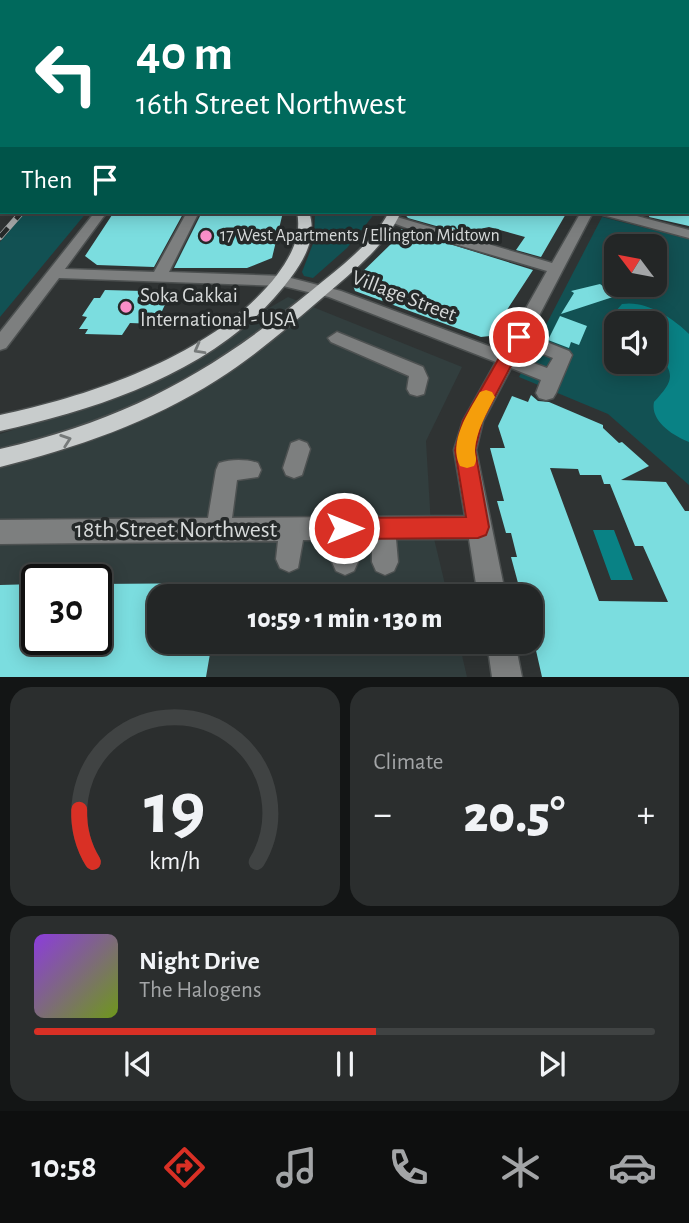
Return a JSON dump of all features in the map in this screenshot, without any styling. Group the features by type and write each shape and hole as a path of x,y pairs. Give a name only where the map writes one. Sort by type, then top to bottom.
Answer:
{"main road":[{"path":"0,423 83,400 163,368 211,342 254,309 283,281 303,247 303,214"},
{"path":"0,458 59,443 95,430 179,393 232,360 282,323 358,258 393,216"}],"street":[{"path":"0,344 100,214"},
{"path":"159,277 191,214"},
{"path":"489,584 465,450 473,421 586,214"},
{"path":"615,214 689,234"},
{"path":"393,216 441,236 555,269"},
{"name":"Village Street","path":"54,273 283,281 321,290 506,359 549,385 563,355 519,337"},
{"path":"76,291 88,275"},
{"path":"337,338 416,372 419,378 417,389"},
{"path":"218,530 227,470 250,470"},
{"name":"18th Street Northwest","path":"0,531 478,527"},
{"path":"371,528 384,540 386,562"},
{"path":"289,559 292,529"},
{"path":"503,654 507,677"}],"shaded area":[{"path":"23,214 85,214 0,317 0,242"},
{"path":"315,214 374,214 347,248 313,278 304,276 302,272 314,241"},
{"path":"602,217 689,239 689,485 608,414 519,377"},
{"path":"288,297 462,367 426,441 431,526 445,584 147,584 147,654 462,654 467,677 0,677 0,434 88,406 211,342"},
{"path":"631,303 657,311 616,311 622,304"},
{"path":"667,317 689,334 689,442 664,427 654,409 654,402 665,389 670,372 667,366"},
{"path":"593,530 614,530 633,580 611,580"}],"building":[{"path":"113,214 183,214 154,267 97,265 85,256"},
{"path":"201,214 283,214 272,258 247,268 174,268"},
{"path":"405,214 566,214 541,257 516,250 525,237 489,227 461,233 408,218"},
{"path":"650,214 689,214 689,226 649,217"},
{"path":"402,229 533,270 490,336 481,337 355,291 352,282 392,243 388,242"},
{"path":"600,284 604,287 604,298 610,298 561,314 574,293 571,291"},
{"name":"Soka Gakkai International - USA","path":"105,290 144,291 142,295 169,296 156,324 130,323 122,335 85,334 88,329 79,329 87,317 82,316 94,298 100,298"},
{"path":"560,316 587,326 579,345 571,342 569,348 548,340"},
{"path":"531,395 538,401 549,402 603,425 619,443 622,442 649,466 621,480 666,482 685,511 689,511 689,677 542,677 537,654 543,654 543,584 518,584 511,557 517,557 511,533 506,533 497,501 504,501 490,448 505,448 498,426 512,396 528,402","holes":["550,468 578,469 580,475 601,475 604,484 610,484 635,546 643,546 668,602 599,601"]},
{"path":"222,583 147,584 147,654 210,654 206,677 0,677 0,585 21,584 21,655 112,655 112,584"}],"railway":[{"path":"0,237 20,214"}],"slow traffic":[{"path":"467,460 465,450 473,421 486,397"}],"place":[{"name":"17 West Apartments / Ellington Midtown","path":"206,236"},
{"name":"Soka Gakkai International - USA","path":"126,307"}],"route":[{"path":"344,528 478,527 465,450 473,421 519,337"}]}
